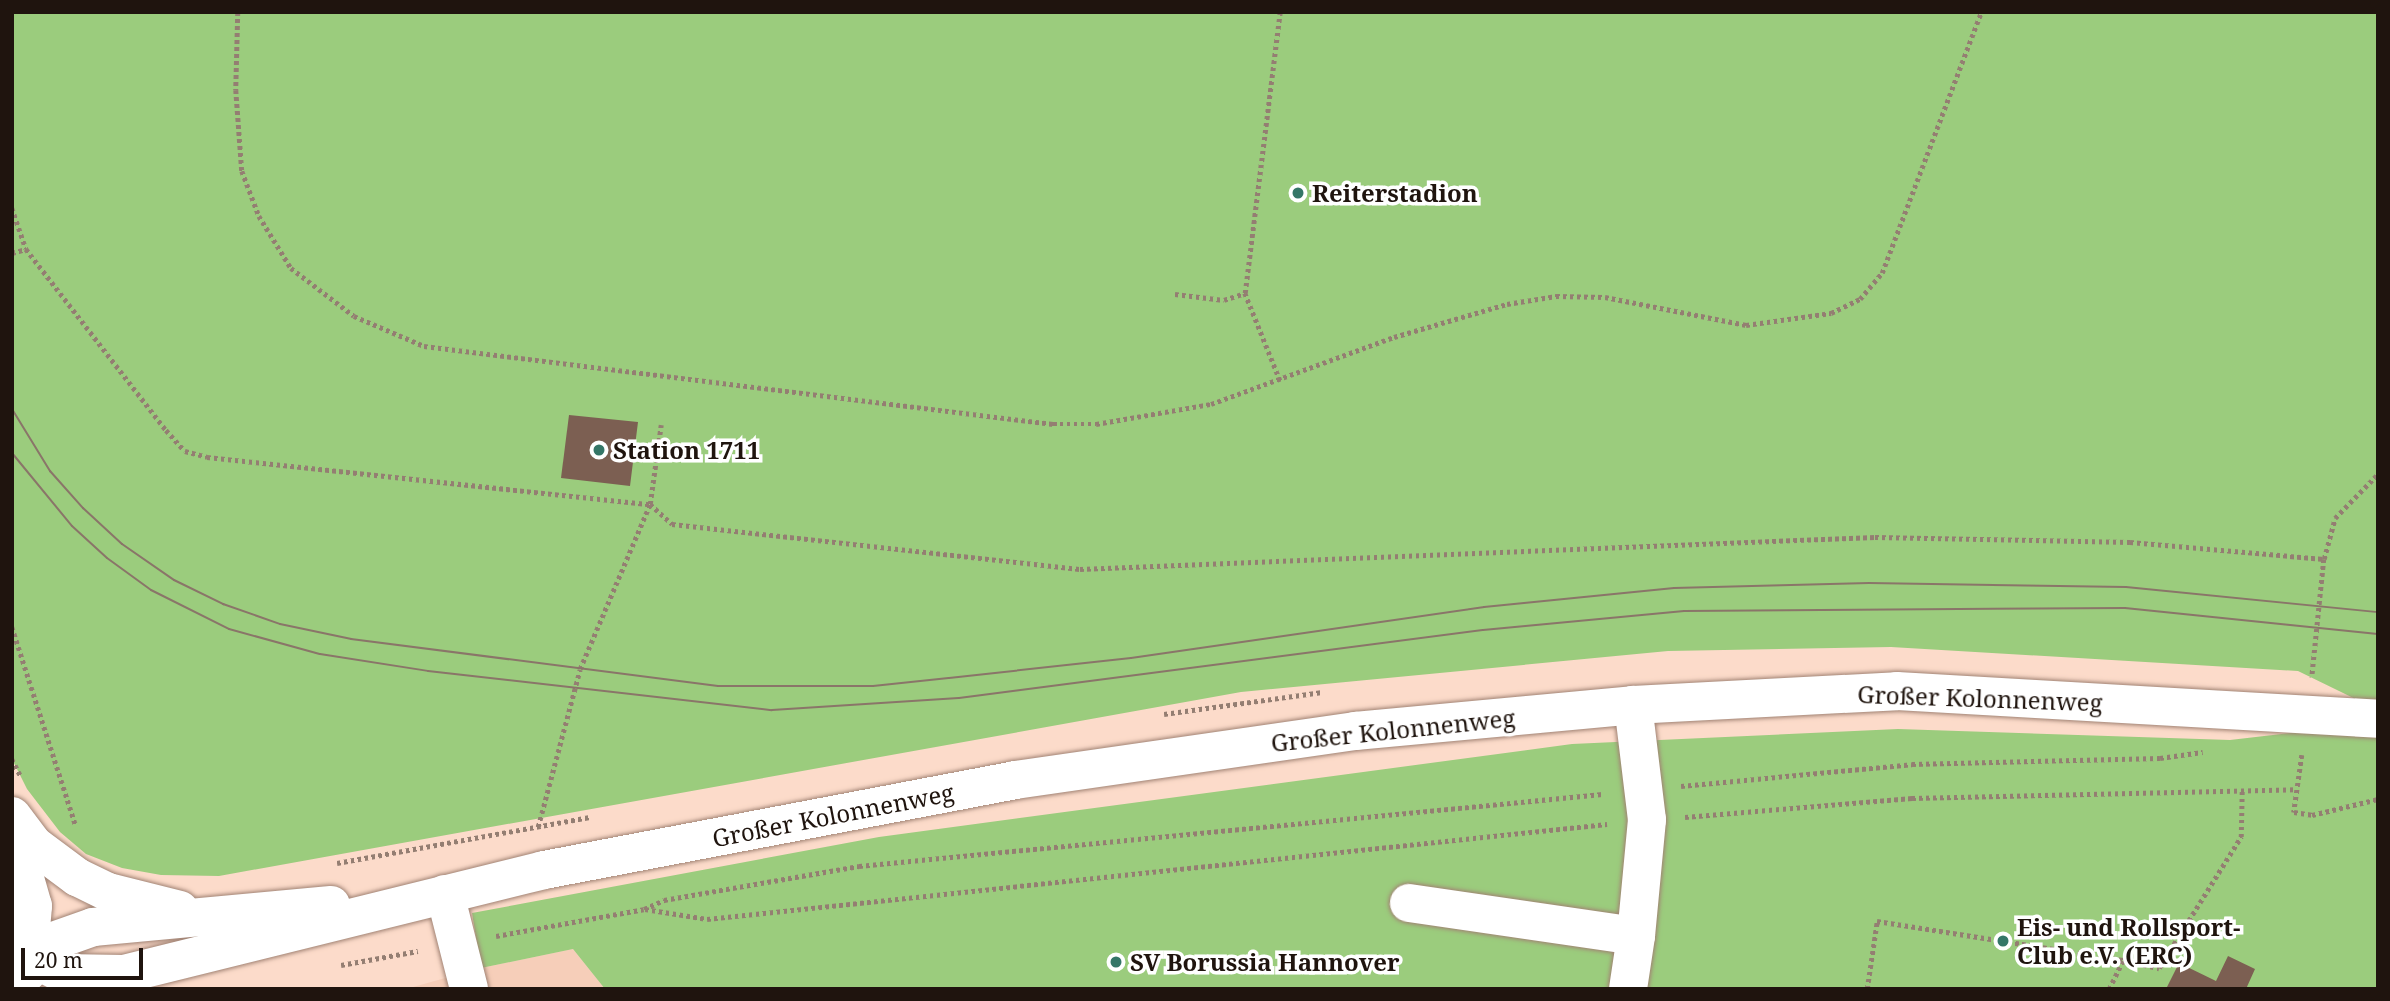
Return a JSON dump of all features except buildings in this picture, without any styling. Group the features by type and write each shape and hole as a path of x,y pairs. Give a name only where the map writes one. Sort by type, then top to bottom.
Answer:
{"street":[{"name":"Großer Kolonnenweg","path":"20,963 61,973 114,981 433,896 544,870 1015,780 1355,732 1633,705 1897,691 2309,712 2378,719"},
{"path":"1628,989 1636,936 1645,805 1633,705"},
{"path":"12,816 34,845 77,877 108,892 213,917"},
{"path":"12,834 33,906 20,963"},
{"name":"Großer Kolonnenweg","path":"20,963 55,940 93,927 433,896"},
{"path":"433,896 469,989"},
{"path":"1409,903 1636,936"}],"path":[{"path":"238,12 236,90 242,171 259,216 291,268 354,316 424,346 1053,424 1138,420 1211,404 1394,337 1507,304 1556,296 1605,297 1746,325 1831,313 1860,299 1882,273 1981,12"},
{"path":"1280,12 1245,293 1280,380"},
{"path":"12,208 26,248 185,451 650,504 672,524 1080,569 1875,537 2130,542 2323,559"},
{"path":"12,253 26,248"},
{"path":"1175,294 1224,300 1245,293"},
{"path":"544,870 538,826 567,710 580,669 650,504 661,425"},
{"path":"2378,474 2335,518 2323,559 2309,712 2294,812 2312,814 2378,799"},
{"path":"12,627 77,835"},
{"path":"2209,751 2160,758 1912,764 1645,805 707,919 644,909 664,900 859,866 1645,805 2296,789"},
{"path":"1867,989 1877,921 2159,968 2241,837 2242,791"},
{"path":"2109,989 2123,960"}],"shaded area":[{"path":"573,949 605,989 406,989 481,968"}],"green space":[{"path":"12,12 2378,12 2378,710 2298,671 1891,647 1668,651 1241,692 219,876 161,875 122,868 86,854 60,832 27,789 12,759"},
{"path":"2378,723 2378,989 605,989 573,949 481,968 472,913 879,837 1572,744 1898,729 2230,740"}],"tram line":[{"path":"12,409 50,471 83,508 122,544 174,580 223,604 280,624 351,639 718,686 873,686 1131,658 1484,607 1674,588 1869,583 2126,587 2378,612"},
{"path":"12,453 72,526 107,558 151,590 229,629 320,654 428,671 772,710 959,698 1483,630 1684,611 2125,608 2378,634"}],"place":[{"name":"Reiterstadion","path":"1298,193"},
{"name":"Station 1711","path":"599,450"},
{"name":"Eis- und Rollsport- Club e.V. (ERC)","path":"2003,941"},
{"name":"SV Borussia Hannover","path":"1116,962"}]}
